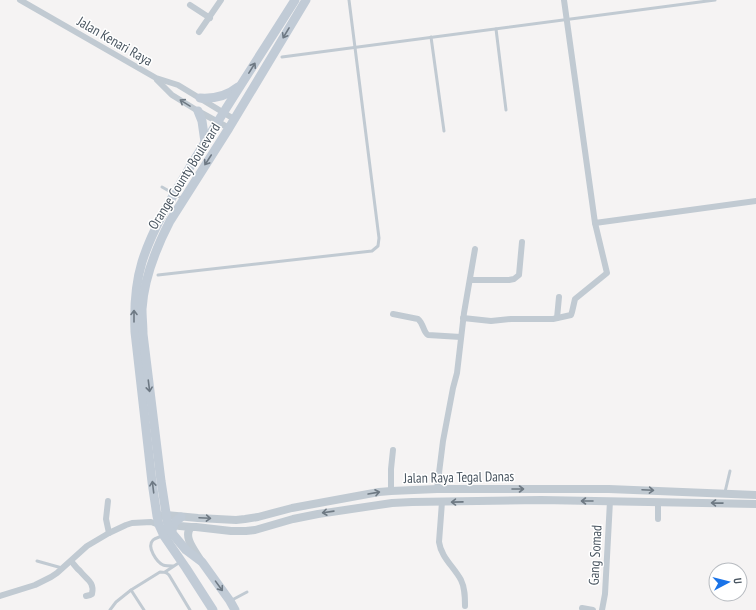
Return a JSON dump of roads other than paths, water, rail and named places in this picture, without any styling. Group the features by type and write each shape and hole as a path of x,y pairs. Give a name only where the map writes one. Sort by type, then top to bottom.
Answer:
{"main road":[{"name":"Orange County Boulevard","path":"164,525 135,332 135,293 138,278 152,234 174,194 223,112 295,0"},
{"name":"Orange County Boulevard","path":"164,525 160,473 143,334 142,310 144,288 150,265 162,236 183,199 229,128 306,0"},
{"path":"200,98 212,99 223,96 242,84"},
{"path":"198,111 202,121 205,142"},
{"path":"164,525 174,523 181,517"},
{"path":"164,525 170,546 213,610"},
{"path":"164,525 186,550 202,562 235,610"},
{"path":"184,565 191,560 202,562"}],"street":[{"name":"Jalan Kenari Raya","path":"20,0 156,78 178,84 234,119"},
{"path":"200,32 221,0"},
{"path":"463,318 491,321 512,319 535,320 553,319 571,314 575,299 578,295 607,273 594,223 564,0"},
{"path":"190,5 210,18"},
{"name":"Jalan Kenari Raya","path":"156,78 172,95 229,128"},
{"path":"594,223 756,201"},
{"path":"470,280 509,280 516,278 519,275 522,242"},
{"path":"437,489 443,440 458,366 460,338 474,249"},
{"path":"557,318 559,297"},
{"path":"393,314 418,319 428,335 460,338"},
{"path":"391,491 393,450"},
{"name":"Jalan Raya Tegal Danas","path":"181,517 236,520 258,517 322,502 391,491 437,489 609,488 756,495"},
{"path":"541,489 541,500"},
{"path":"412,490 412,502"},
{"name":"Jalan Raya Tegal Danas","path":"164,525 246,531 256,530 293,519 318,514 392,503 412,502 541,500 756,504"},
{"path":"108,501 106,519 109,533"},
{"name":"Gang Somad","path":"602,610 605,594 610,501"},
{"path":"442,502 439,542 440,547 446,559 462,582 465,606"},
{"path":"658,502 658,519"},
{"path":"0,596 42,582 57,573 87,546 109,533 132,523 164,525"},
{"path":"191,527 188,537 202,562"},
{"path":"71,561 91,583 93,591 92,594 86,596"},
{"path":"582,608 593,610"}],"lane":[{"path":"158,275 372,251 378,246 379,238 349,0"},
{"path":"282,57 714,0"},
{"path":"496,29 506,110"},
{"path":"431,37 444,131"},
{"path":"162,187 183,199"},
{"path":"724,494 730,471"},
{"path":"164,525 151,543 151,550 162,565 184,565"},
{"path":"37,561 62,568"},
{"path":"110,610 116,602 131,590 160,572 165,572 173,566"},
{"path":"165,572 169,575 190,610"},
{"path":"131,590 144,610"},
{"path":"230,601 247,592"}]}
